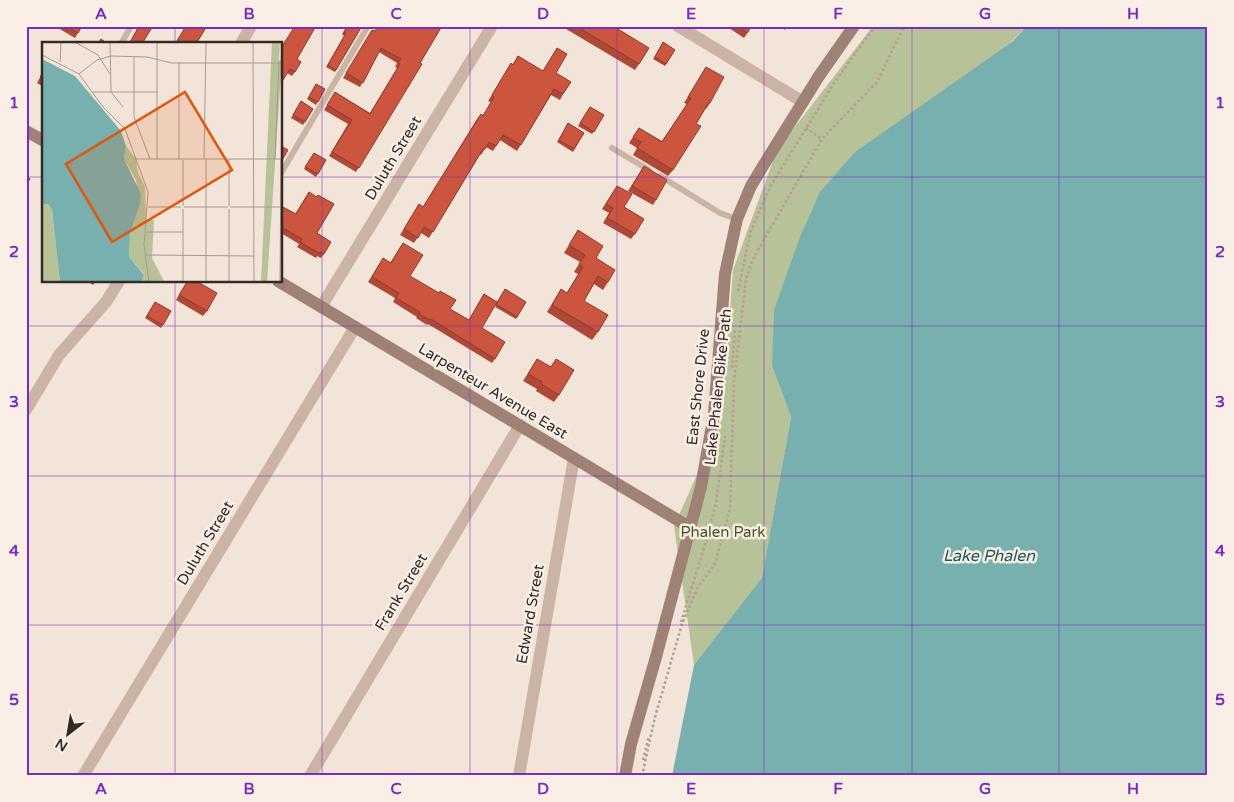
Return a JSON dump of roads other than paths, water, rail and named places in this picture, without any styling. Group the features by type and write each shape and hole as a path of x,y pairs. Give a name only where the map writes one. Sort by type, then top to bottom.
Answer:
{"street":[{"path":"242,42 251,26"},
{"name":"Duluth Street","path":"321,307 492,26"},
{"path":"678,26 802,102"},
{"name":"East Shore Drive","path":"625,776 630,744 702,487 714,414 725,274 737,219 755,179 833,54 854,26"},
{"path":"26,131 42,140"},
{"path":"26,410 60,355 106,302 118,282"},
{"name":"Larpenteur Avenue East","path":"280,282 691,528"},
{"name":"Duluth Street","path":"83,776 355,327"},
{"name":"Frank Street","path":"310,776 520,425"},
{"name":"Edward Street","path":"519,776 574,458"}],"lane":[{"path":"122,42 131,26"},
{"path":"282,171 368,26"},
{"path":"612,148 713,209 737,219"}],"water":[{"name":"Lake Phalen","path":"1027,26 1208,26 1208,776 672,776 694,665 762,578 791,417 772,366 774,310 800,237 820,192 855,152 1012,42"}],"park label":[{"name":"Phalen Park","path":"723,532"}]}
